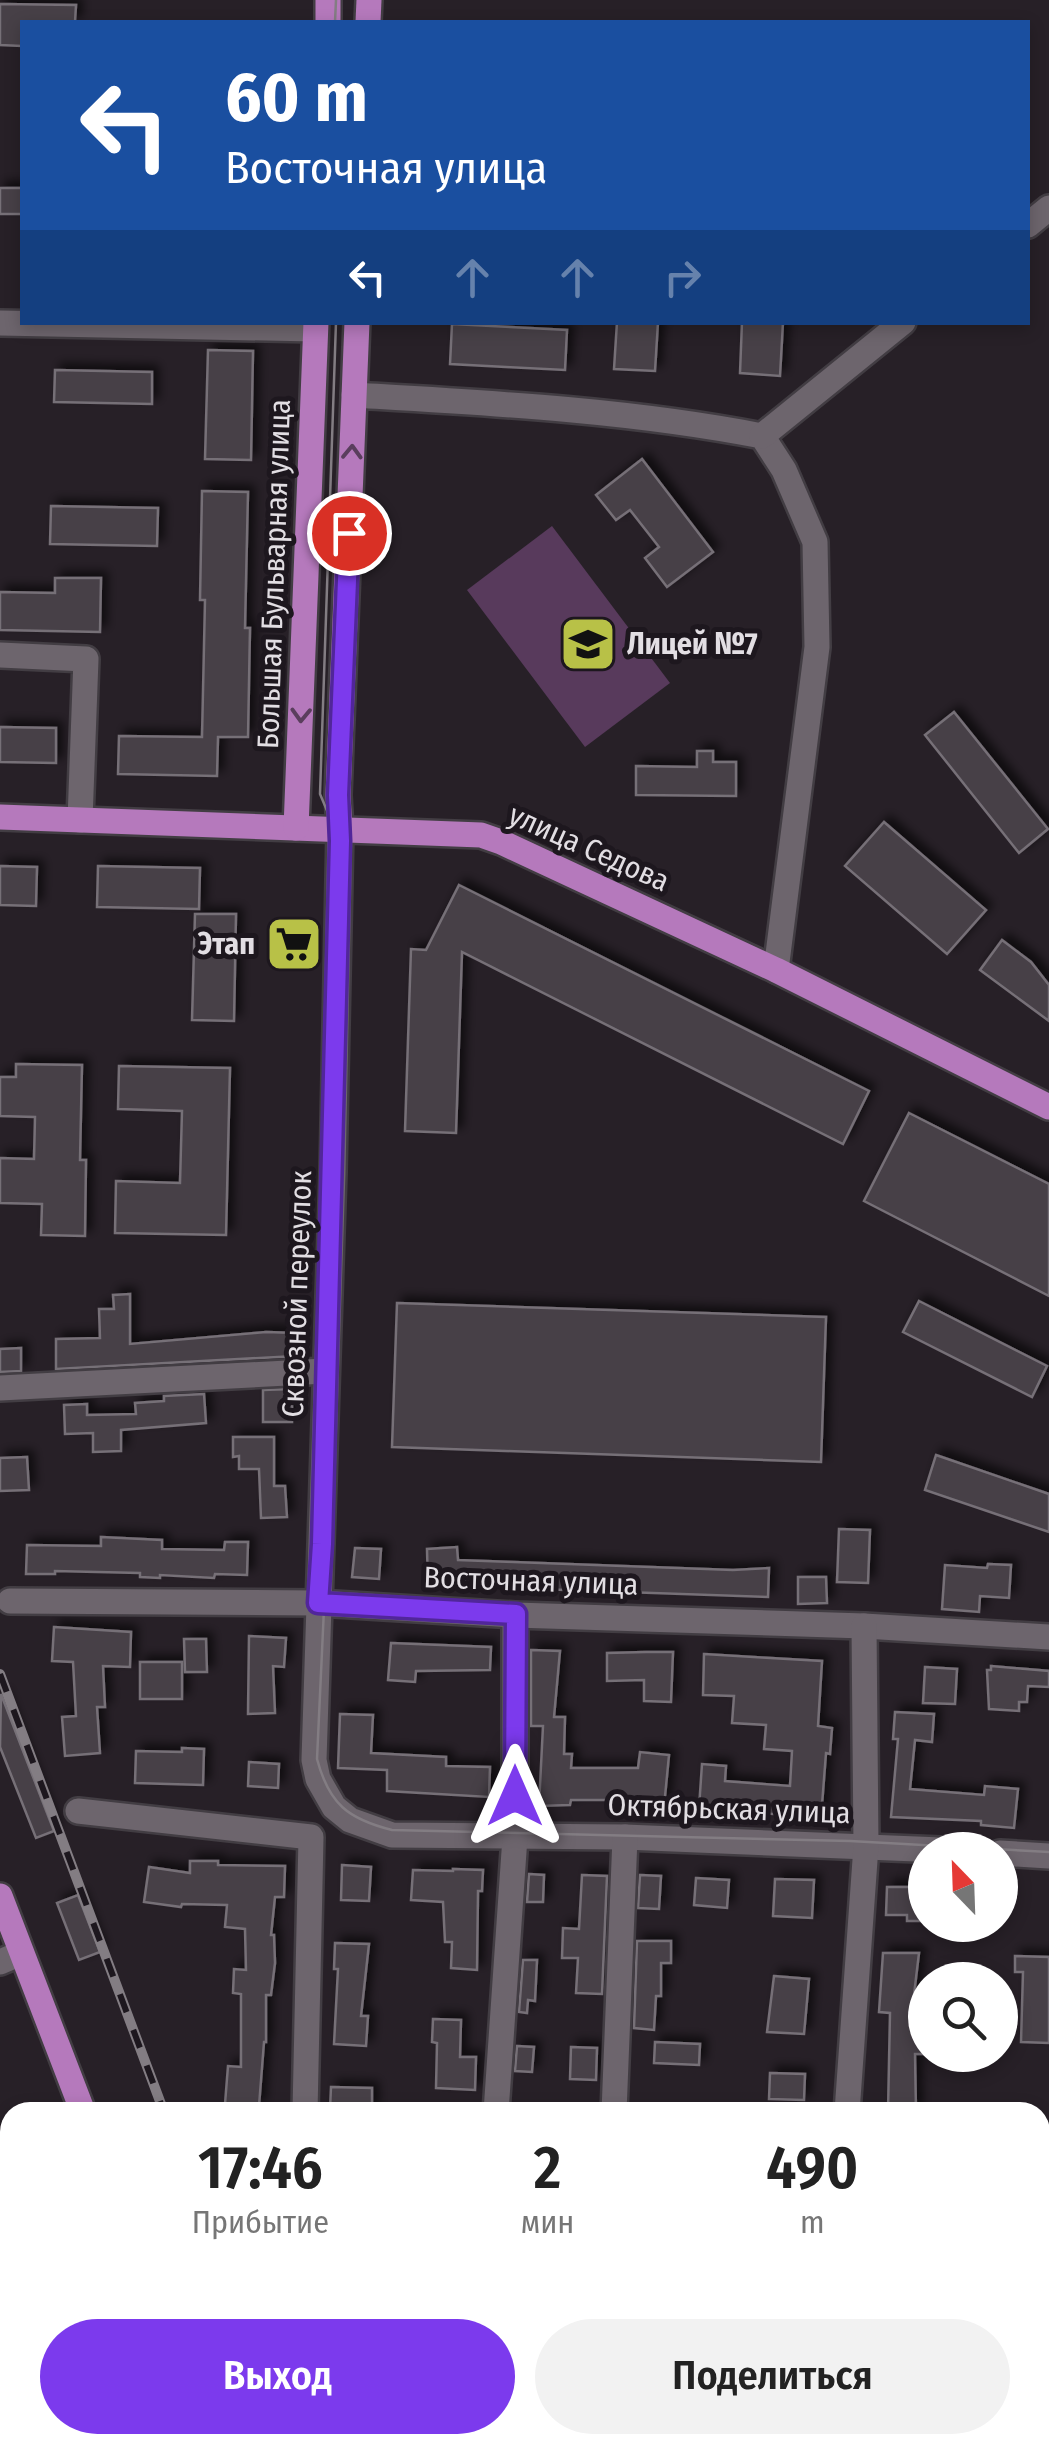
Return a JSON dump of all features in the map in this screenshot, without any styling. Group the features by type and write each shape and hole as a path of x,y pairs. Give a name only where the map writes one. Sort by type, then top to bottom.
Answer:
{"main road":[{"path":"340,830 338,795 356,325"},
{"name":"Большая Бульварная улица","path":"296,828 316,326"},
{"name":"улица Седова","path":"0,817 481,836 502,842 776,970 1049,1107"},
{"path":"0,1896 11,1958 78,2102"}],"street":[{"path":"237,325 316,326"},
{"path":"762,436 899,325"},
{"path":"354,395 528,406 709,426 762,436 792,488 814,542 815,560 817,647 776,970"},
{"path":"0,654 86,659 80,820"},
{"name":"Сквозной переулок","path":"314,1760 340,830"},
{"path":"0,1388 326,1371"},
{"name":"Восточная улица","path":"10,1601 318,1603 1049,1637"},
{"path":"497,2102 515,1837 516,1614"},
{"path":"849,2102 866,1846 864,1626"},
{"name":"Октябрьская улица","path":"314,1760 318,1779 334,1807 350,1820 392,1835 625,1837 908,1848"},
{"path":"78,1811 311,1837 305,2102"},
{"path":"614,2102 625,1837"},
{"path":"1018,1854 1049,1856"}],"shaded area":[{"path":"552,526 670,683 585,747 467,590"}],"building":[{"path":"0,4 76,5 75,20 20,20 20,46 0,45"},
{"path":"0,188 20,188 20,214 0,214"},
{"path":"452,325 567,330 565,370 450,364"},
{"path":"617,325 658,325 655,371 614,369"},
{"path":"742,325 783,325 780,376 740,373"},
{"path":"208,350 253,351 251,460 205,459"},
{"path":"55,370 152,372 152,404 54,402"},
{"path":"642,459 713,552 667,587 645,558 659,547 630,510 616,520 596,495"},
{"path":"202,491 248,492 248,737 218,737 217,776 118,774 119,736 202,737"},
{"path":"51,506 158,508 157,546 50,544"},
{"path":"55,578 101,578 100,632 0,630 0,592 55,593"},
{"path":"954,712 1048,829 1019,853 925,735"},
{"path":"0,727 56,728 56,763 0,762"},
{"path":"697,751 713,751 713,762 736,762 736,796 636,795 636,766 697,767"},
{"path":"884,822 986,910 947,954 845,866"},
{"path":"0,866 37,867 36,906 0,905"},
{"path":"98,866 200,868 199,909 97,907"},
{"path":"459,885 869,1091 843,1144 462,952 456,1133 405,1131 411,949 426,950"},
{"path":"195,914 236,914 234,1021 192,1020"},
{"path":"1002,940 1031,962 1049,985 1049,1021 980,970"},
{"path":"16,1064 82,1065 80,1160 86,1160 85,1236 41,1235 42,1204 0,1203 0,1158 34,1159 35,1117 0,1116 0,1077 16,1077"},
{"path":"119,1066 230,1068 226,1235 115,1233 116,1181 180,1183 182,1111 118,1109"},
{"path":"909,1113 1049,1184 1049,1296 864,1201"},
{"path":"130,1294 130,1344 296,1333 296,1356 56,1369 56,1339 100,1338 99,1309 114,1309 113,1295"},
{"path":"919,1301 1047,1366 1032,1397 903,1332"},
{"path":"397,1303 826,1317 821,1462 392,1447"},
{"path":"21,1348 21,1371 0,1372 0,1349"},
{"path":"292,1389 292,1422 263,1422 263,1390"},
{"path":"204,1394 206,1423 121,1430 121,1451 93,1452 93,1433 65,1434 64,1405 87,1404 87,1415 136,1414 135,1403 164,1401 164,1396"},
{"path":"233,1437 274,1437 274,1486 285,1486 287,1517 261,1518 259,1469 239,1469 239,1456 233,1457"},
{"path":"936,1455 1049,1494 1049,1532 925,1490"},
{"path":"27,1457 29,1490 0,1491 0,1458"},
{"path":"839,1529 870,1530 868,1583 837,1582"},
{"path":"101,1537 162,1540 162,1549 224,1550 225,1542 248,1542 247,1575 160,1578 140,1577 140,1573 26,1574 27,1545 101,1546"},
{"path":"457,1547 458,1560 769,1568 768,1597 484,1587 484,1583 428,1585 427,1549"},
{"path":"355,1548 381,1549 379,1579 352,1577"},
{"path":"988,1564 1011,1565 1009,1598 980,1596 979,1612 942,1609 945,1565 987,1568"},
{"path":"798,1577 826,1577 827,1603 798,1604"},
{"path":"54,1627 131,1632 130,1667 103,1666 105,1707 97,1707 100,1753 65,1756 62,1717 76,1716 73,1662 52,1661"},
{"path":"249,1636 286,1638 284,1667 273,1666 275,1713 248,1714"},
{"path":"184,1639 206,1639 207,1672 185,1672"},
{"path":"391,1643 491,1647 490,1670 416,1671 415,1682 388,1680"},
{"path":"531,1650 560,1651 554,1717 565,1717 564,1754 572,1754 571,1768 638,1768 640,1752 669,1755 664,1807 635,1804 635,1800 571,1800 570,1805 539,1806 543,1726 531,1726"},
{"path":"673,1652 671,1702 644,1701 644,1680 607,1681 607,1653"},
{"path":"704,1654 822,1661 818,1726 832,1728 821,1818 699,1808 702,1764 726,1766 725,1781 790,1786 792,1751 764,1749 766,1725 732,1723 734,1696 703,1695"},
{"path":"140,1662 182,1662 182,1699 140,1699"},
{"path":"991,1666 1049,1671 1049,1687 1028,1686 1027,1702 1019,1702 1019,1711 989,1709 987,1670"},
{"path":"925,1667 957,1669 955,1704 923,1703"},
{"path":"1,1694 54,1831 36,1838 0,1747"},
{"path":"895,1712 934,1714 932,1742 915,1740 910,1789 984,1795 985,1786 1018,1789 1014,1828 981,1825 981,1821 891,1817 898,1739 893,1739"},
{"path":"340,1714 373,1715 371,1753 446,1757 446,1766 490,1767 489,1797 387,1791 387,1770 338,1768"},
{"path":"182,1748 204,1749 203,1785 135,1783 136,1751 182,1752"},
{"path":"249,1762 279,1764 278,1788 248,1786"},
{"path":"190,1861 285,1866 284,1897 275,1897 271,1935 275,1963 271,1995 266,1995 259,2102 225,2102 228,2066 241,2067 241,1994 233,1993 234,1969 246,1970 245,1929 225,1927 227,1905 181,1907 144,1902 149,1867 190,1873"},
{"path":"342,1865 371,1867 369,1901 341,1900"},
{"path":"413,1870 483,1870 482,1891 478,1891 477,1970 451,1968 452,1942 445,1942 443,1902 411,1900"},
{"path":"529,1874 544,1875 543,1902 527,1902"},
{"path":"582,1875 607,1876 602,1994 576,1993 578,1958 562,1958 563,1928 579,1929"},
{"path":"640,1875 661,1876 659,1909 638,1908"},
{"path":"696,1878 729,1880 727,1908 694,1905"},
{"path":"775,1879 814,1880 812,1918 773,1916"},
{"path":"887,1887 908,1887 908,1921 907,1915 886,1915"},
{"path":"78,1895 100,1952 79,1960 57,1903"},
{"path":"637,1941 671,1941 671,1963 661,1963 661,1996 656,1996 654,2030 634,2028"},
{"path":"335,1943 369,1944 361,2016 368,2016 366,2046 334,2044 338,1969 334,1969"},
{"path":"883,1953 919,1953 918,1962 908,1962 908,2072 915,2072 916,2102 888,2102 890,2013 879,2012"},
{"path":"1015,1956 1049,1957 1049,2043 1021,2042 1023,1972 1018,1972"},
{"path":"523,1960 537,1960 535,2001 528,2000 527,2013 519,2012"},
{"path":"774,1976 809,1979 804,2034 767,2032"},
{"path":"433,2019 461,2020 460,2057 476,2057 475,2090 436,2088"},
{"path":"655,2042 700,2044 699,2065 654,2063"},
{"path":"517,2046 534,2047 532,2072 515,2071"},
{"path":"571,2047 597,2048 596,2080 570,2079"},
{"path":"770,2073 805,2074 804,2100 769,2099"},
{"path":"331,2087 372,2088 372,2102 330,2102"}],"tram line":[{"path":"335,20 336,0"},
{"path":"336,325 320,794 344,851 327,1544 317,1759 328,1788 352,1815 392,1830 850,1841 1049,1852"}],"railway":[{"path":"0,1674 160,2102"}],"place":[{"name":"Лицей №7","path":"588,644"},
{"name":"Этап","path":"294,944"}],"route":[{"path":"349,533 338,795 333,1172 318,1603 516,1614 515,1796"}]}
